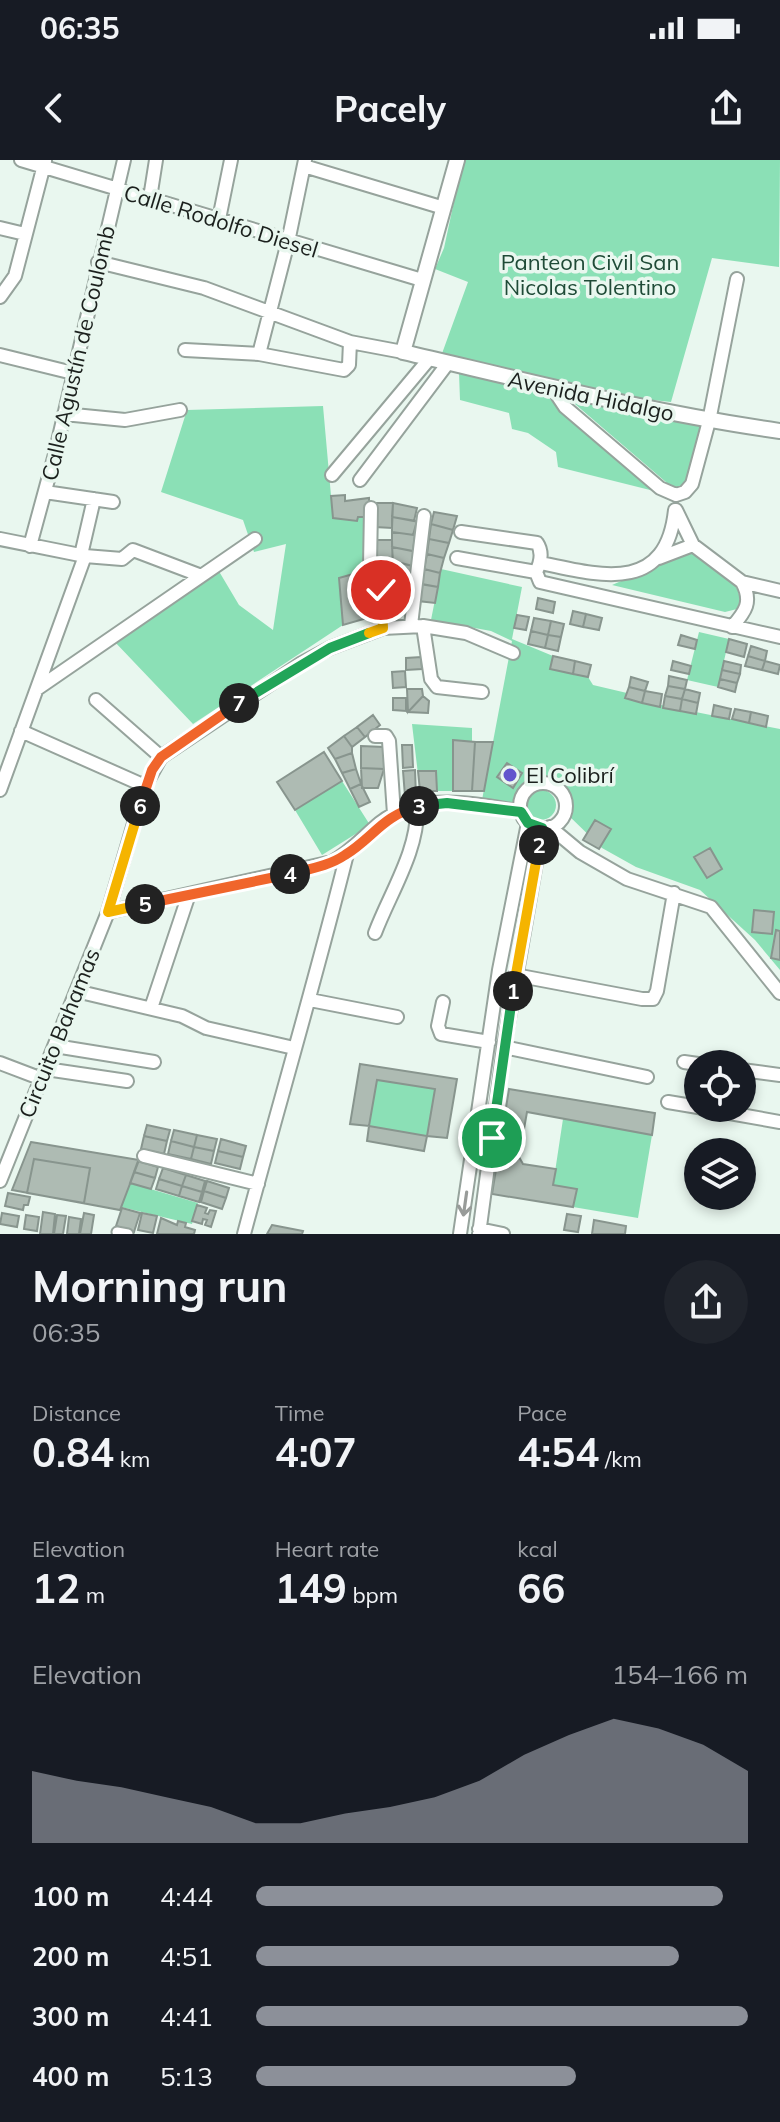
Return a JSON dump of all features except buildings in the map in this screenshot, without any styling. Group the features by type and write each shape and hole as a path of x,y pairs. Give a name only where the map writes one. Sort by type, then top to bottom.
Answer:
{"street":[{"name":"Calle Rodolfo Diesel","path":"21,160 44,164 117,190 422,280"},
{"name":"Calle Agustín de Coulomb","path":"30,546 124,160"},
{"path":"150,198 156,160"},
{"path":"219,219 231,160"},
{"path":"98,262 204,288 350,342 403,352 457,160"},
{"path":"259,354 288,242 304,163 444,208"},
{"path":"0,297 15,276 44,164"},
{"path":"0,228 25,234"},
{"path":"553,389 565,407 660,488 676,495 685,492 692,484 709,421 737,279"},
{"path":"185,350 259,354 344,370 349,365 350,342"},
{"name":"Avenida Hidalgo","path":"403,352 553,389 709,421 780,431"},
{"path":"0,355 73,373"},
{"path":"332,475 430,358"},
{"path":"360,480 448,363"},
{"path":"64,414 125,420 180,410"},
{"path":"45,492 113,502"},
{"path":"659,558 671,534 676,495"},
{"path":"0,790 83,556 94,499"},
{"path":"371,508 370,565 381,584 383,628"},
{"path":"675,510 693,545 742,582 780,591"},
{"path":"424,516 417,626 431,679 437,687 482,692"},
{"path":"461,532 537,543 541,548 539,572"},
{"path":"0,539 83,556 122,559 133,550 199,575"},
{"path":"37,689 255,539"},
{"path":"457,558 539,572 612,577 693,545"},
{"path":"539,572 732,627 780,637"},
{"path":"732,627 748,604 748,593 742,582"},
{"name":"Circuito Bahamas","path":"0,1180 108,912 145,786 161,757 302,663 330,648 383,628 417,626 466,633 513,653"},
{"path":"96,700 161,757"},
{"path":"21,731 145,786"},
{"path":"375,736 386,736 389,741 394,814"},
{"path":"460,1234 524,817 521,797 531,786 546,783 564,797 565,811 561,818 546,828 515,975 479,1232 503,1234"},
{"path":"108,912 316,867 347,854 394,814 417,806 447,803 524,817 627,879 711,907 780,993"},
{"path":"375,933 407,861 417,806"},
{"path":"244,1234 310,1000 347,854"},
{"path":"515,975 653,999 674,893"},
{"path":"151,1008 189,894"},
{"path":"76,991 182,1016 206,1028 294,1048"},
{"path":"310,1000 397,1017"},
{"path":"443,1002 438,1026 441,1034 489,1042"},
{"path":"55,1046 154,1062"},
{"path":"504,1047 647,1077"},
{"path":"0,1063 44,1074 127,1081"},
{"path":"756,1072 780,1075"},
{"path":"668,1102 684,1105"},
{"path":"756,1118 780,1122"},
{"path":"144,1156 258,1184"},
{"path":"117,1232 128,1234"}],"green space":[{"name":"Panteon Civil San Nicolas Tolentino","path":"463,160 780,160 779,267 712,258 671,402 553,389 440,359 468,282 435,269 444,248"},
{"path":"459,373 543,393 654,491 558,467 556,452 528,433 512,429 509,413 460,400"},
{"path":"568,398 703,421 684,485 679,490 674,489"},
{"path":"323,406 333,518 357,521 358,517 369,517 366,575 354,573 353,577 339,578 343,625 193,724 113,640 217,568 239,605 273,630 286,544 254,552 243,520 161,492 187,410"},
{"path":"690,551 708,560 733,582 740,600 737,609 725,612 612,585"},
{"path":"441,569 522,587 512,639 553,656 550,669 588,677 593,685 627,693 626,698 780,729 780,970 755,940 700,890 636,867 602,848 565,812 564,801 554,787 538,784 524,794 519,804 482,800 512,641 491,631 431,620"},
{"path":"699,632 729,639 718,687 687,680"},
{"path":"412,724 472,728 472,742 453,740 453,791 420,791"},
{"path":"342,781 370,825 322,855 295,810"},
{"path":"541,790 552,794 556,805 552,816 541,820 530,816 526,805 530,794"},
{"path":"377,1080 435,1089 427,1136 369,1126"},
{"path":"563,1119 652,1135 638,1218 573,1207 577,1190 553,1185"},
{"path":"130,1183 198,1203 192,1224 121,1207"}],"place":[{"name":"El Colibrí","path":"510,775"}],"route":[{"path":"381,590 383,628 330,648 302,663 161,757 145,786 108,912 332,862 347,854 380,823 417,806 474,804 521,812 528,823 542,828 515,975 492,1138"}]}
